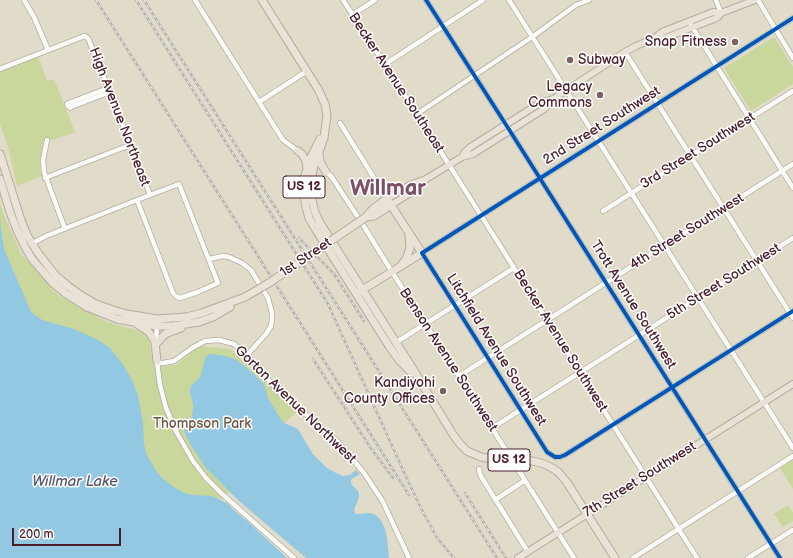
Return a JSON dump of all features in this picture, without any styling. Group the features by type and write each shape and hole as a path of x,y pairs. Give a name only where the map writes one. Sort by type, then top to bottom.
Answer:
{"highway":[{"name":"US 12","path":"262,0 318,89 327,110 324,138 312,175 310,191 313,207 330,245 393,344 421,383 454,436 464,448 481,457 533,462 544,464 554,469 566,481 615,558"},
{"name":"US 12","path":"326,126 307,169 304,196 312,224 330,245"},
{"path":"298,151 302,154 306,161 307,169"},
{"path":"319,153 320,162 326,172"},
{"path":"0,154 29,245 32,259 52,282 65,293 87,307 102,314 135,323 157,322 190,324 208,319"},
{"path":"312,175 318,170 326,172"},
{"path":"0,179 17,230 56,276 82,296 96,304 157,322 202,313 245,297"},
{"name":"1st Street","path":"245,297 269,283 364,220 374,208 389,202"},
{"name":"Litchfield Avenue Southwest","path":"389,202 422,253"},
{"path":"394,270 406,259 410,248 410,238 407,229"},
{"name":"2nd Street Southwest","path":"360,292 422,253"},
{"path":"156,344 165,334 208,319 224,311 245,297"},
{"path":"135,323 152,335 155,342 157,362"}],"main road":[{"path":"462,157 469,148 540,103 553,99 625,52 655,38 662,32 713,12 721,13 756,0"},
{"path":"655,38 665,38 692,28 718,17 721,13"},
{"path":"389,202 410,185 426,179 462,157 473,154 510,131 544,109 553,99"},
{"name":"7th Street Southwest","path":"518,558 793,384"}],"street":[{"path":"0,69 48,50 34,17 24,0"},
{"path":"195,0 283,140 298,151"},
{"name":"Becker Avenue Southeast","path":"343,0 449,165"},
{"path":"352,15 375,0"},
{"name":"Trott Avenue Southwest","path":"426,0 780,558"},
{"path":"384,65 483,0"},
{"path":"509,0 793,448"},
{"path":"417,114 532,37 576,5 589,0"},
{"path":"716,0 721,13"},
{"path":"756,0 793,58"},
{"name":"2nd Street Southwest","path":"422,253 793,18"},
{"path":"689,21 793,188"},
{"name":"High Avenue Northeast","path":"48,50 85,36 88,38 150,195"},
{"path":"613,425 731,350 792,314 625,52"},
{"path":"259,102 307,71"},
{"path":"109,90 70,108 68,106 69,102 109,90"},
{"name":"3rd Street Southwest","path":"603,211 793,91"},
{"path":"340,123 389,202"},
{"path":"47,140 43,165 46,178 65,229"},
{"path":"46,178 130,145"},
{"name":"4th Street Southwest","path":"459,376 793,164"},
{"name":"Becker Avenue Southwest","path":"449,165 697,558"},
{"name":"Benson Avenue Southwest","path":"326,172 331,176 364,220 426,324 574,558"},
{"path":"29,245 65,229 179,184 209,259 223,256 242,263 251,270 268,298 272,313 271,326 266,334 247,355"},
{"name":"High Avenue Northeast","path":"137,200 173,293 177,297 180,298 198,292 218,283 209,259"},
{"name":"5th Street Southwest","path":"492,428 793,238"},
{"name":"Litchfield Avenue Southwest","path":"422,253 547,452 554,457 565,455 613,425"},
{"path":"393,344 514,268"},
{"path":"157,322 156,344 160,385 166,408 179,438 192,461 221,493 294,558"},
{"name":"Gorton Avenue Northwest","path":"157,362 163,363 174,361 199,344 206,342 219,340 234,344 247,355 279,392 336,440 364,473 382,500 409,558"},
{"path":"633,558 793,456"},
{"path":"479,469 480,474 495,500 528,552"},
{"path":"495,500 524,481"},
{"path":"748,558 793,530"}],"green space":[{"path":"774,37 793,67 793,84 751,111 724,68"},
{"path":"38,57 47,81 54,79 75,132 53,140 44,140 40,160 40,170 42,176 17,186 8,147 0,124 0,72"},
{"name":"Thompson Park","path":"0,203 21,254 58,295 107,322 143,332 149,340 154,367 176,365 199,346 231,349 296,412 286,422 223,499 176,493 155,474 34,320 0,247"},
{"path":"793,460 793,489 780,468"},
{"path":"788,505 793,513 793,521 783,527 774,514"}],"water":[{"name":"Willmar Lake","path":"0,220 4,249 31,312 42,320 74,329 98,340 110,348 124,366 138,395 146,453 156,471 162,478 175,488 185,493 192,495 212,496 227,503 287,558 0,558"},
{"path":"209,354 221,355 235,359 257,377 263,383 268,398 280,418 284,423 298,429 312,453 327,468 343,476 350,475 356,470 360,474 351,480 352,485 359,494 354,510 355,513 374,514 381,520 387,538 389,558 306,558 239,501 206,468 185,434 184,428 192,416 193,410 190,389 200,377 205,358"}],"railway":[{"path":"96,0 409,495"},
{"path":"136,0 328,304 422,510 437,538 454,558"},
{"path":"144,0 497,558"},
{"path":"299,238 334,274 364,321"},
{"path":"313,359 370,447 393,478"},
{"path":"465,493 506,558"}],"cycle path":[{"path":"426,0 780,558"},
{"path":"793,18 422,253 547,452 555,457 565,455 793,311"}],"place":[{"name":"Snap Fitness","path":"735,42"},
{"name":"Subway","path":"570,60"},
{"name":"Legacy Commons","path":"600,95"},
{"name":"Kandiyohi County Offices","path":"443,391"}],"district":[{"name":"Willmar","path":"388,189"}]}
